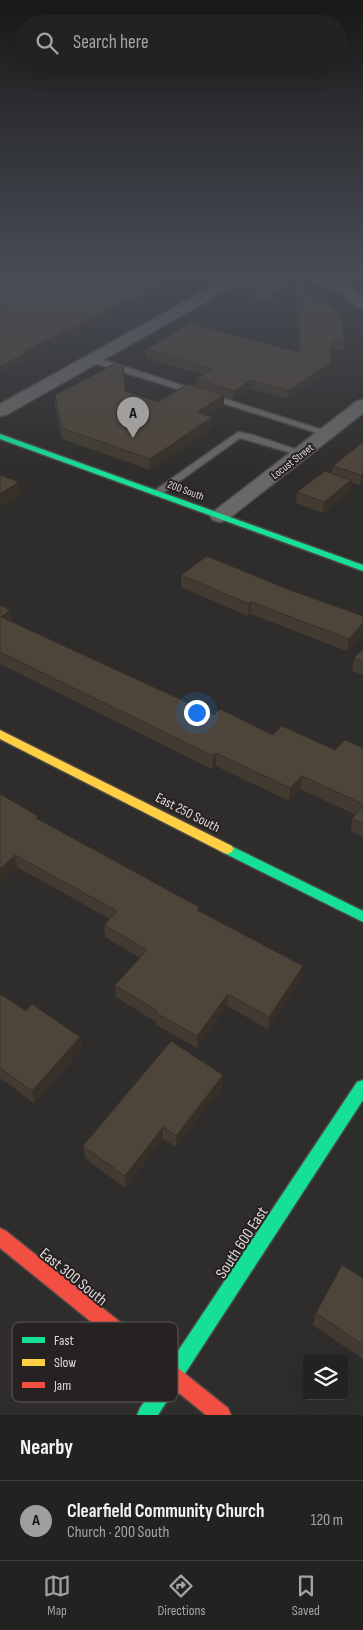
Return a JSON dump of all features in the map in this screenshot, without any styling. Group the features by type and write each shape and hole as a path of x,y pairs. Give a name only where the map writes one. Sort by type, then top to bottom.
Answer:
{"street":[{"path":"0,411 122,342"},
{"name":"Locust Street","path":"220,516 363,405"},
{"name":"200 South","path":"0,436 363,568"},
{"name":"East 250 South","path":"0,734 363,917"},
{"name":"South 600 East","path":"178,1367 363,1087"},
{"name":"East 300 South","path":"0,1237 105,1322"},
{"name":"East 300 South","path":"178,1381 221,1415"},
{"name":"South 600 East","path":"147,1415 155,1402"}],"lane":[{"path":"91,359 327,433"},
{"path":"156,493 238,436 250,437 302,453"}],"building":[{"path":"0,342 43,342 23,352 26,353 0,367"},
{"path":"158,342 261,342 301,353 300,342 332,342 331,362 288,391 251,380 234,391 196,379 212,369 146,349"},
{"path":"118,362 123,364 125,391 158,402 187,384 224,395 197,412 212,417 150,459 62,428 55,395"},
{"path":"363,442 363,473 361,475 333,466"},
{"path":"325,471 351,480 324,502 297,492"},
{"path":"0,475 19,482 0,494"},
{"path":"207,556 287,589 363,616 363,623 349,639 251,602 249,604 181,575"},
{"path":"0,605 10,610 1,617 214,715 220,709 273,735 282,726 335,750 345,740 363,748 363,804 302,776 290,788 216,753 213,756 0,652"},
{"path":"363,649 363,662 354,658"},
{"path":"0,794 38,816 36,818 199,907 197,910 303,966 269,1017 228,994 197,1036 156,1013 157,1011 115,985 147,950 104,925 117,911 15,855 0,869"},
{"path":"363,806 363,824 352,818"},
{"path":"0,994 26,1011 32,1004 80,1037 32,1091 0,1068"},
{"path":"171,1041 223,1075 176,1136 163,1127 125,1176 83,1146"},
{"path":"342,1265 363,1278 363,1345 316,1313"}],"traffic: fast":[{"path":"0,436 363,568"},
{"path":"227,849 363,917"},
{"path":"178,1368 363,1087"},
{"path":"147,1415 156,1402"}],"traffic: slow":[{"path":"0,734 227,849"}],"traffic: jam":[{"path":"0,1237 106,1322"},
{"path":"178,1380 221,1415"}],"place":[{"name":"Clearfield Community Church","path":"133,438"}]}
